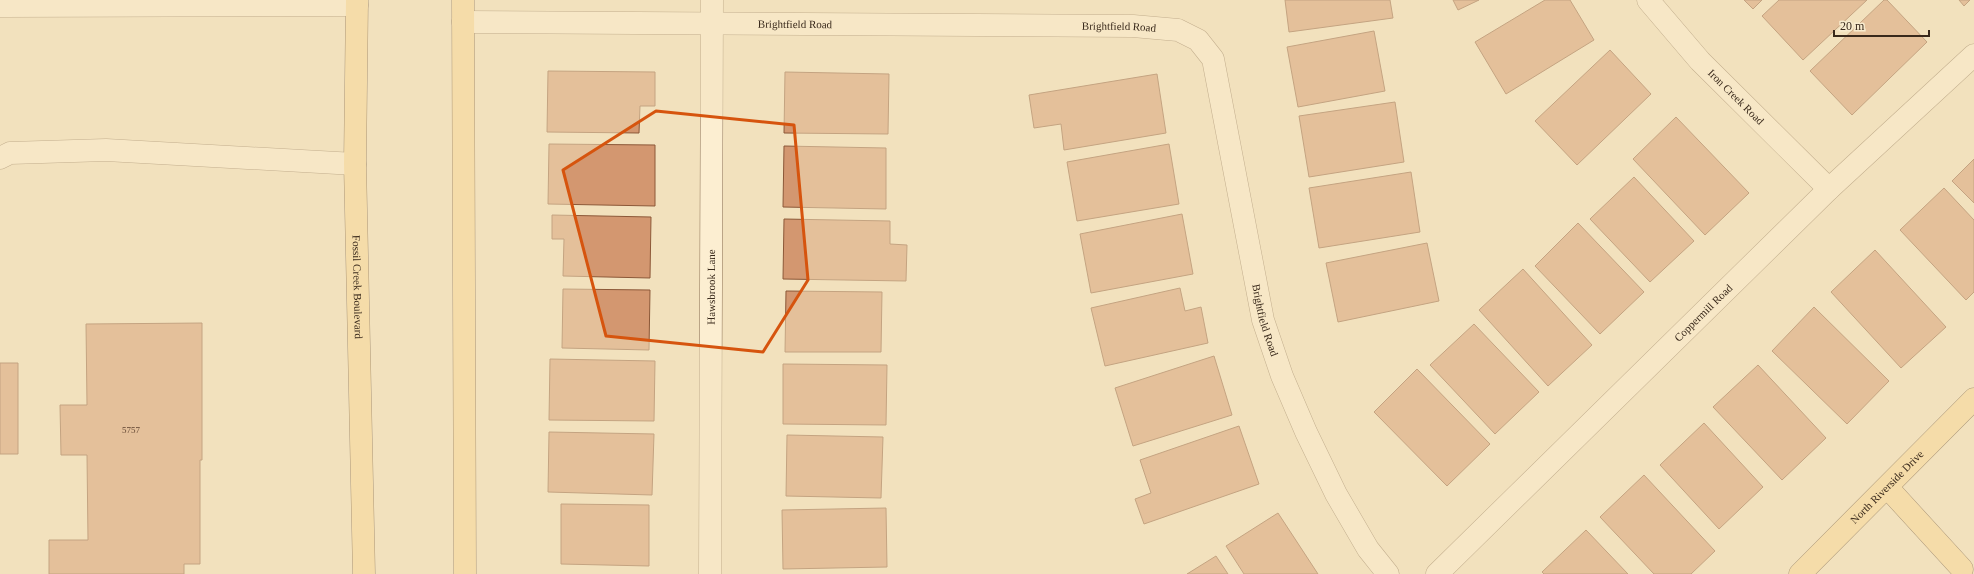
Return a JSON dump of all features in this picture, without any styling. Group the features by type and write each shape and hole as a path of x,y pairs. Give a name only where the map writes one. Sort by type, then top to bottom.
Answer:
{"main road":[{"path":"463,0 465,574"},
{"name":"Fossil Creek Boulevard","path":"357,2 355,164 364,574"},
{"name":"North Riverside Drive","path":"1800,574 1974,399"},
{"path":"1887,487 1965,567"}],"street":[{"name":"Hawsbrook Lane","path":"710,574 712,0"},
{"name":"Iron Creek Road","path":"1648,0 1700,61 1829,189"},
{"path":"0,6 357,2"},
{"name":"Brightfield Road","path":"463,22 1134,26 1178,30 1198,40 1213,59 1263,320 1282,376 1306,432 1336,494 1368,549 1388,574"},
{"name":"Coppermill Road","path":"1437,574 1829,189 1974,55"},
{"path":"0,158 10,153 106,150 355,164"}],"highlighted area":[{"path":"656,111 794,125 808,280 763,352 606,336 563,170"}],"building":[{"path":"1285,0 1390,0 1393,18 1289,32"},
{"path":"1453,0 1479,0 1458,10"},
{"path":"1545,0 1570,0 1594,40 1506,94 1475,42"},
{"path":"1744,0 1762,0 1753,9"},
{"path":"1779,0 1867,0 1803,60 1762,16"},
{"path":"1884,0 1887,0 1927,42 1852,115 1810,71"},
{"path":"1959,0 1970,0 1964,6"},
{"path":"1374,31 1385,91 1298,107 1287,47"},
{"path":"1610,50 1651,94 1577,165 1535,121"},
{"path":"548,71 655,72 655,106 640,106 639,133 547,132"},
{"path":"785,72 889,74 888,134 784,133"},
{"path":"1157,74 1166,133 1064,150 1061,124 1034,128 1029,95"},
{"path":"1395,102 1404,162 1309,177 1299,116"},
{"path":"1676,117 1749,193 1705,235 1633,159"},
{"path":"549,144 655,145 655,206 548,204"},
{"path":"1169,144 1179,204 1077,221 1067,162"},
{"path":"784,146 886,148 886,209 783,207"},
{"path":"1974,159 1974,203 1952,181"},
{"path":"1411,172 1420,232 1319,248 1309,188"},
{"path":"1634,177 1694,241 1650,282 1590,219"},
{"path":"1944,188 1974,220 1974,292 1966,300 1900,230"},
{"path":"1182,214 1193,274 1091,293 1080,234"},
{"path":"552,215 651,217 650,278 563,276 564,239 552,239"},
{"path":"784,219 890,221 890,244 907,245 906,281 783,279"},
{"path":"1578,223 1644,292 1600,334 1535,266"},
{"path":"1427,243 1439,301 1338,322 1326,263"},
{"path":"1875,250 1946,327 1901,368 1831,292"},
{"path":"1523,269 1592,345 1548,386 1479,310"},
{"path":"1180,288 1185,311 1201,307 1208,343 1105,366 1091,308"},
{"path":"563,289 650,290 649,350 562,348"},
{"path":"786,291 882,292 881,352 785,352"},
{"path":"1814,307 1889,381 1847,424 1772,351"},
{"path":"202,323 200,564 184,564 184,574 49,574 49,540 88,540 87,455 61,455 60,405 87,405 86,324"},
{"path":"1474,324 1539,392 1495,434 1430,365"},
{"path":"1214,356 1232,415 1133,446 1115,388"},
{"path":"550,359 655,361 654,421 549,420"},
{"path":"0,363 18,363 18,454 0,454"},
{"path":"783,364 887,365 886,425 783,424"},
{"path":"1758,365 1826,438 1782,480 1713,407"},
{"path":"1417,369 1490,444 1447,486 1374,412"},
{"path":"1704,423 1763,487 1719,529 1660,465"},
{"path":"1239,426 1259,484 1144,524 1135,499 1151,493 1140,460"},
{"path":"549,432 654,434 652,495 548,492"},
{"path":"787,435 883,437 881,498 786,496"},
{"path":"1644,475 1715,551 1691,574 1654,574 1600,517"},
{"path":"561,504 649,505 649,566 561,564"},
{"path":"886,508 887,567 783,569 782,510"},
{"path":"1278,513 1318,574 1244,574 1226,546"},
{"path":"1586,530 1628,574 1544,574 1542,572"},
{"path":"1216,556 1228,574 1187,574"}]}
